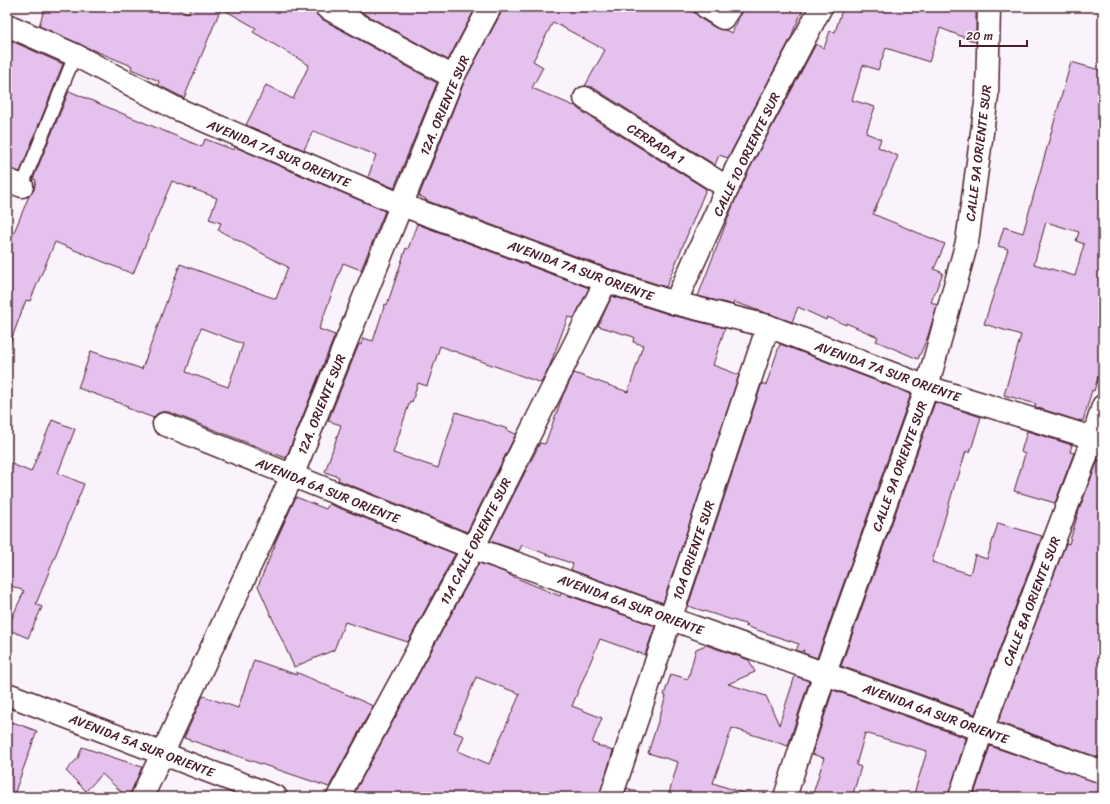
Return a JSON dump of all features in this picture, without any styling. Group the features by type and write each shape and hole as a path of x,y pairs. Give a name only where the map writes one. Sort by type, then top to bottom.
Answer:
{"street":[{"path":"326,7 453,77"},
{"name":"12A. ORIENTE SUR","path":"142,797 292,476 453,77 490,7"},
{"path":"706,7 723,18 730,7"},
{"name":"CALLE 10 ORIENTE SUR","path":"675,303 728,188 821,7"},
{"name":"CALLE 9A ORIENTE SUR","path":"785,797 825,674 927,387 966,242 987,96 989,7"},
{"name":"AVENIDA 7A SUR ORIENTE","path":"7,25 75,55 174,108 402,206 606,281 675,303 768,326 927,387 1098,441"},
{"name":"CERRADA 1","path":"585,98 728,188"},
{"name":"11A CALLE ORIENTE SUR","path":"338,797 473,548 606,281"},
{"name":"10A ORIENTE SUR","path":"611,797 768,326"},
{"name":"CALLE 8A ORIENTE SUR","path":"960,797 982,730 1098,441 1103,406"},
{"name":"AVENIDA 6A SUR ORIENTE","path":"164,424 473,548 1103,772"},
{"name":"AVENIDA 5A SUR ORIENTE","path":"7,694 276,797"}],"lane":[{"path":"15,183 75,55"}],"building":[{"path":"45,7 173,7 188,13 191,7 314,7 315,13 320,18 437,83 394,188 368,177 376,155 313,131 304,150 246,125 266,85 293,99 309,65 253,32 256,28 221,8 184,98 158,85 159,81 131,69 132,66 39,26"},
{"path":"352,7 476,7 448,60"},
{"path":"502,7 683,7 695,13 701,19 716,28 732,33 744,7 804,7 793,34 728,158 719,155 715,165 592,87 585,86 605,50 553,22 533,61 543,67 532,88 574,106 575,105 578,109 706,189 666,287 610,269 425,200 426,199 419,196 464,82 501,13"},
{"path":"843,7 976,7 976,42 940,28 929,62 886,48 878,70 863,65 852,100 875,107 866,133 881,139 878,147 898,156 873,214 945,244 934,269 943,273 931,302 937,305 928,336 918,359 876,341 878,337 846,323 846,325 827,317 826,320 798,307 792,322 734,302 733,305 698,296 733,205 748,172 816,44 824,48 830,31 835,32"},
{"path":"7,39 63,64 20,172 7,168"},
{"path":"1071,62 1103,71 1103,360 1083,421 1035,407 1036,404 1004,395 1021,335 984,324 1008,249 998,246 1004,227 1023,233","holes":["1046,222 1079,232 1076,241 1084,244 1075,276 1034,264"]},
{"path":"69,91 202,147 205,139 234,150 235,147 385,211 361,270 343,263 319,329 335,335 286,458 169,412 157,414 154,418 127,408 128,406 78,388 91,351 142,369 180,264 276,299 288,267 218,230 221,223 209,219 217,198 172,181 133,274 55,242 30,301 26,300 9,346 7,345 7,249 29,196 34,190 36,180 33,179","holes":["201,328 243,344 228,387 186,372"]},
{"path":"417,224 589,288 574,318 568,317 550,365 541,383 440,346 427,386 418,383 412,402 410,401 393,453 438,468 456,412 508,429 507,430 516,434 467,532 338,480 339,477 325,472 341,425 328,421 359,344 361,345 363,338 373,341 406,248 408,249"},
{"path":"612,296 671,315 725,328 713,365 739,375 663,603 571,570 573,564 522,545 519,551 490,541 540,443 545,444 563,395 574,373 628,392 643,345 633,342 634,337 598,326"},
{"path":"780,344 911,394 817,658 803,653 804,650 800,652 796,650 799,644 745,626 748,625 688,606 762,383 766,385"},
{"path":"935,402 981,417 970,453 966,451 957,481 956,480 932,562 970,574 975,555 987,559 998,523 1042,536 975,714 841,666"},
{"path":"52,420 75,429 58,473 84,484 36,604 42,607 28,638 7,629 24,591 7,584 7,462 31,472"},
{"path":"1027,431 1072,445 1070,452 1074,453 1055,503 1014,491 1025,454 1021,452"},
{"path":"1098,460 1103,461 1103,759 998,722 1066,543 1069,544 1079,510"},
{"path":"296,497 326,509 329,504 455,554 408,642 345,622 334,650 294,667 258,586 274,545"},
{"path":"479,563 510,574 509,575 560,596 561,593 655,626 645,655 600,639 572,706 602,718 592,743 613,751 599,797 358,797 353,795","holes":["476,677 520,694 489,764 458,751 464,736 454,732"]},
{"path":"706,645 749,660 755,672 728,684 766,696 779,725 795,676 809,681 788,746 732,728 713,783 746,794 745,797 668,797 678,762 648,753 666,696 664,695 671,674 688,679 696,649"},
{"path":"254,660 297,675 296,672 373,706 329,787 184,738 203,696 238,708"},
{"path":"833,690 966,738 948,797 913,797 927,751 865,733 856,765 861,767 852,797 812,797 824,758 812,754"},
{"path":"7,720 37,731 13,797 7,797"},
{"path":"990,746 1103,784 1103,797 973,797"},
{"path":"82,747 142,767 130,797 127,797 102,774 86,791 66,771 78,758"},
{"path":"627,788 644,794 643,797 624,797"}]}
